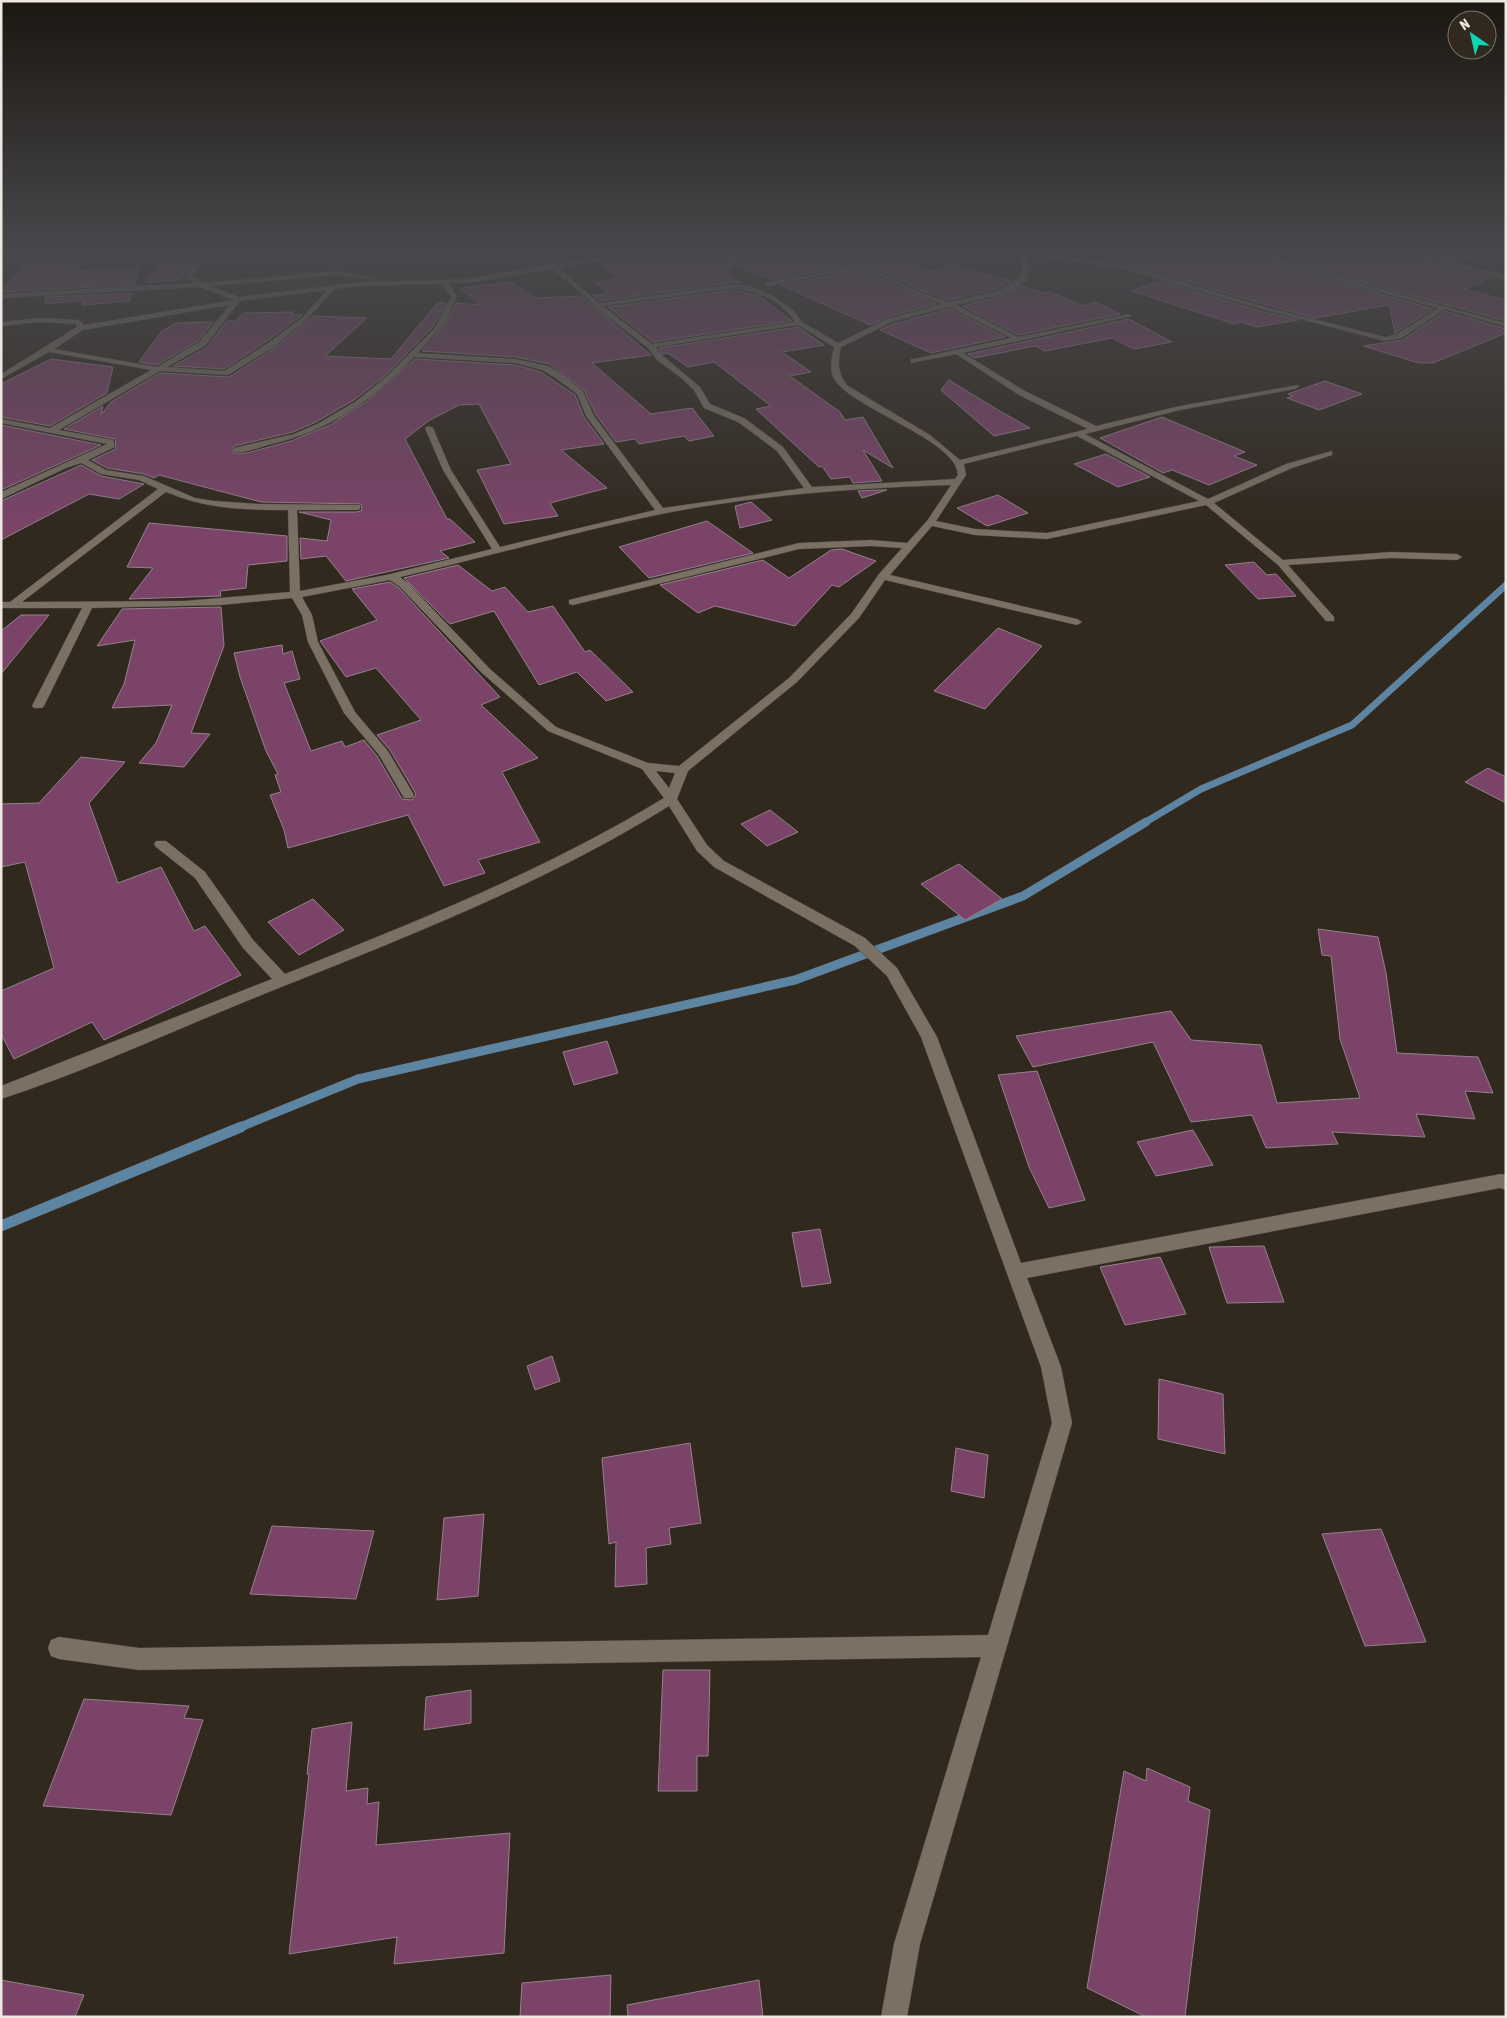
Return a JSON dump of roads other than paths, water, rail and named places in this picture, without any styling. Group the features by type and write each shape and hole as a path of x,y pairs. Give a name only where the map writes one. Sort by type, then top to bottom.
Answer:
{"street":[{"path":"1,377 54,346"},
{"path":"51,431 198,346"},
{"path":"48,350 158,369 229,373 269,346"},
{"path":"238,450 297,436 320,426 358,404 389,379 419,346"},
{"path":"651,346 660,358 691,382 707,406 740,420 780,449 810,490"},
{"path":"1,1093 283,980 396,937 580,853 636,822 670,799 682,770 699,754 793,680 855,616 884,576 930,523 962,475 962,468 959,463 912,427 845,388 837,380 833,369 838,346"},
{"path":"914,361 959,354 992,346"},
{"path":"959,354 1022,394 1095,429"},
{"path":"410,355 515,361 545,368 558,375 580,392 590,416 661,511"},
{"path":"959,463 1180,408 1295,387"},
{"path":"1,421 110,442 112,445 1,496"},
{"path":"429,428 447,470 497,549"},
{"path":"1077,433 1208,502 1281,563 1330,619"},
{"path":"930,523 975,532 1047,536 1187,504 1208,502 1289,466 1329,453"},
{"path":"82,460 104,472 141,478 193,500 214,504 259,507 357,507"},
{"path":"7,604 202,603 295,594 391,576 661,511 736,498 810,490 957,482"},
{"path":"7,604 166,487"},
{"path":"292,506 295,594 307,615 313,642 350,713 384,754 408,796"},
{"path":"573,602 799,546 871,543 910,546"},
{"path":"1281,563 1401,555 1457,557"},
{"path":"391,576 404,586 486,671 552,729 646,766 682,770"},
{"path":"884,576 1078,622"},
{"path":"38,706 90,603"},
{"path":"646,766 702,848 719,864 860,942 892,972 929,1037 1051,1367 1062,1424 907,1944 894,2017"},
{"path":"161,844 200,875 248,944 283,980"},
{"path":"1016,1272 1501,1181 1506,1183"},
{"path":"59,1648 139,1660 997,1646"}],"waterway":[{"path":"1144,823 1201,789 1352,725 1506,585"},
{"path":"238,1128 358,1079 795,980 1023,896 1146,822"},
{"path":"1,1226 241,1127"}]}
